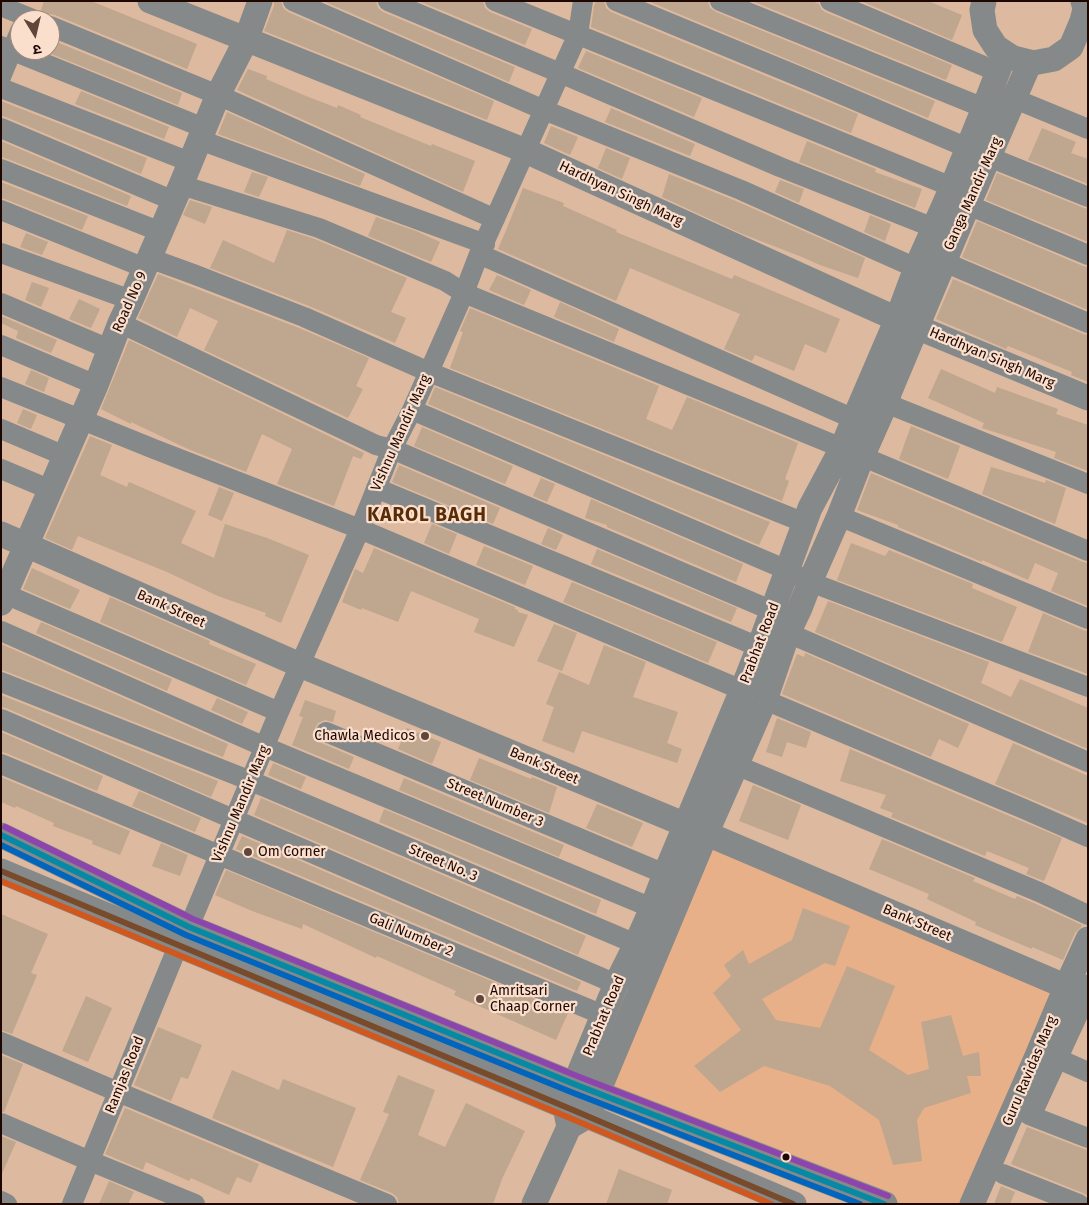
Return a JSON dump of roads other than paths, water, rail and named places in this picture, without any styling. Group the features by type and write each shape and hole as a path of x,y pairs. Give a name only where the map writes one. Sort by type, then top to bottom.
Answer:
{"street":[{"name":"Hardhyan Singh Marg","path":"150,1 526,150 907,323 1088,398"},
{"name":"Road No 9","path":"3,598 96,385 109,349 161,232 218,95 246,40 260,1"},
{"path":"293,1 544,110 742,190 916,268"},
{"path":"388,1 560,72 780,167 934,228"},
{"path":"495,1 578,34 960,196 1088,255"},
{"name":"Vishnu Mandir Marg","path":"183,936 235,819 279,712 360,530 392,448 412,410 578,34 583,1"},
{"path":"616,1 978,153 1088,197"},
{"path":"720,1 984,108"},
{"path":"830,1 1002,62 1013,58 1034,63 1054,59 1081,39 1084,9 1082,1"},
{"path":"976,4 985,30 996,47 1002,62"},
{"path":"60,30 218,95 495,219"},
{"path":"1,77 7,48 202,134 482,249 854,419"},
{"name":"Ganga Mandir Marg","path":"978,153 984,108 1002,62"},
{"name":"Ganga Mandir Marg","path":"907,323 944,262 960,196 978,153 1015,99 1030,62"},
{"path":"1,88 182,183"},
{"path":"1015,99 1088,129"},
{"path":"1,128 182,183 319,228 445,281 464,293 1088,551"},
{"path":"1,169 161,232"},
{"name":"Ganga Mandir Marg","path":"907,323 916,268 934,228 960,196"},
{"path":"1,210 147,263 193,274 304,317 429,372 805,523"},
{"path":"1,253 131,300"},
{"path":"944,262 1088,323"},
{"path":"1,303 109,349"},
{"path":"120,323 376,445 392,448 773,611 788,633 1088,762"},
{"name":"Prabhat Road","path":"574,1109 603,1015 652,908 665,874 696,830 736,765 765,700 788,633 839,516 852,452 854,419 875,399 890,391 907,323"},
{"path":"1,345 96,385"},
{"path":"1,387 360,530 742,690"},
{"path":"875,399 1088,484"},
{"name":"Prabhat Road","path":"574,1109 598,1093 696,830 742,690 810,508 852,452 875,399"},
{"path":"412,410 787,570 810,582 1088,687"},
{"path":"1,429 65,456"},
{"path":"1,469 51,490"},
{"path":"376,488 759,647"},
{"path":"839,516 1088,619"},
{"name":"Bank Street","path":"1,534 300,665 1081,991"},
{"path":"3,598 279,712"},
{"path":"1,631 265,747 652,908"},
{"name":"Street No. 3","path":"1,682 250,781 636,944"},
{"path":"765,700 1088,837"},
{"path":"1,719 616,984"},
{"name":"Street Number 3","path":"326,732 665,874"},
{"name":"Gali Number 2","path":"1,764 603,1015"},
{"path":"736,765 1039,892 1088,915"},
{"path":"1,835 183,936"},
{"path":"1,871 183,936 794,1204"},
{"name":"Ramjas Road","path":"72,1204 183,936"},
{"name":"Guru Ravidas Marg","path":"990,1204 1056,1058 1081,991 1088,939"},
{"name":"Guru Ravidas Marg","path":"972,1204 1081,991"},
{"path":"1,1042 387,1204"},
{"path":"1056,1058 1088,1072"},
{"path":"598,1093 884,1204"},
{"path":"534,1204 574,1109"},
{"path":"1029,1115 1088,1138"},
{"path":"1,1123 196,1204"},
{"path":"1003,1174 1079,1204"},
{"path":"1,1201 7,1204"}],"place":[{"name":"Chawla Medicos","path":"425,736"},
{"name":"Om Corner","path":"248,852"},
{"name":"Amritsari Chaap Corner","path":"480,999"}],"district":[{"name":"KAROL BAGH","path":"427,516"}]}
